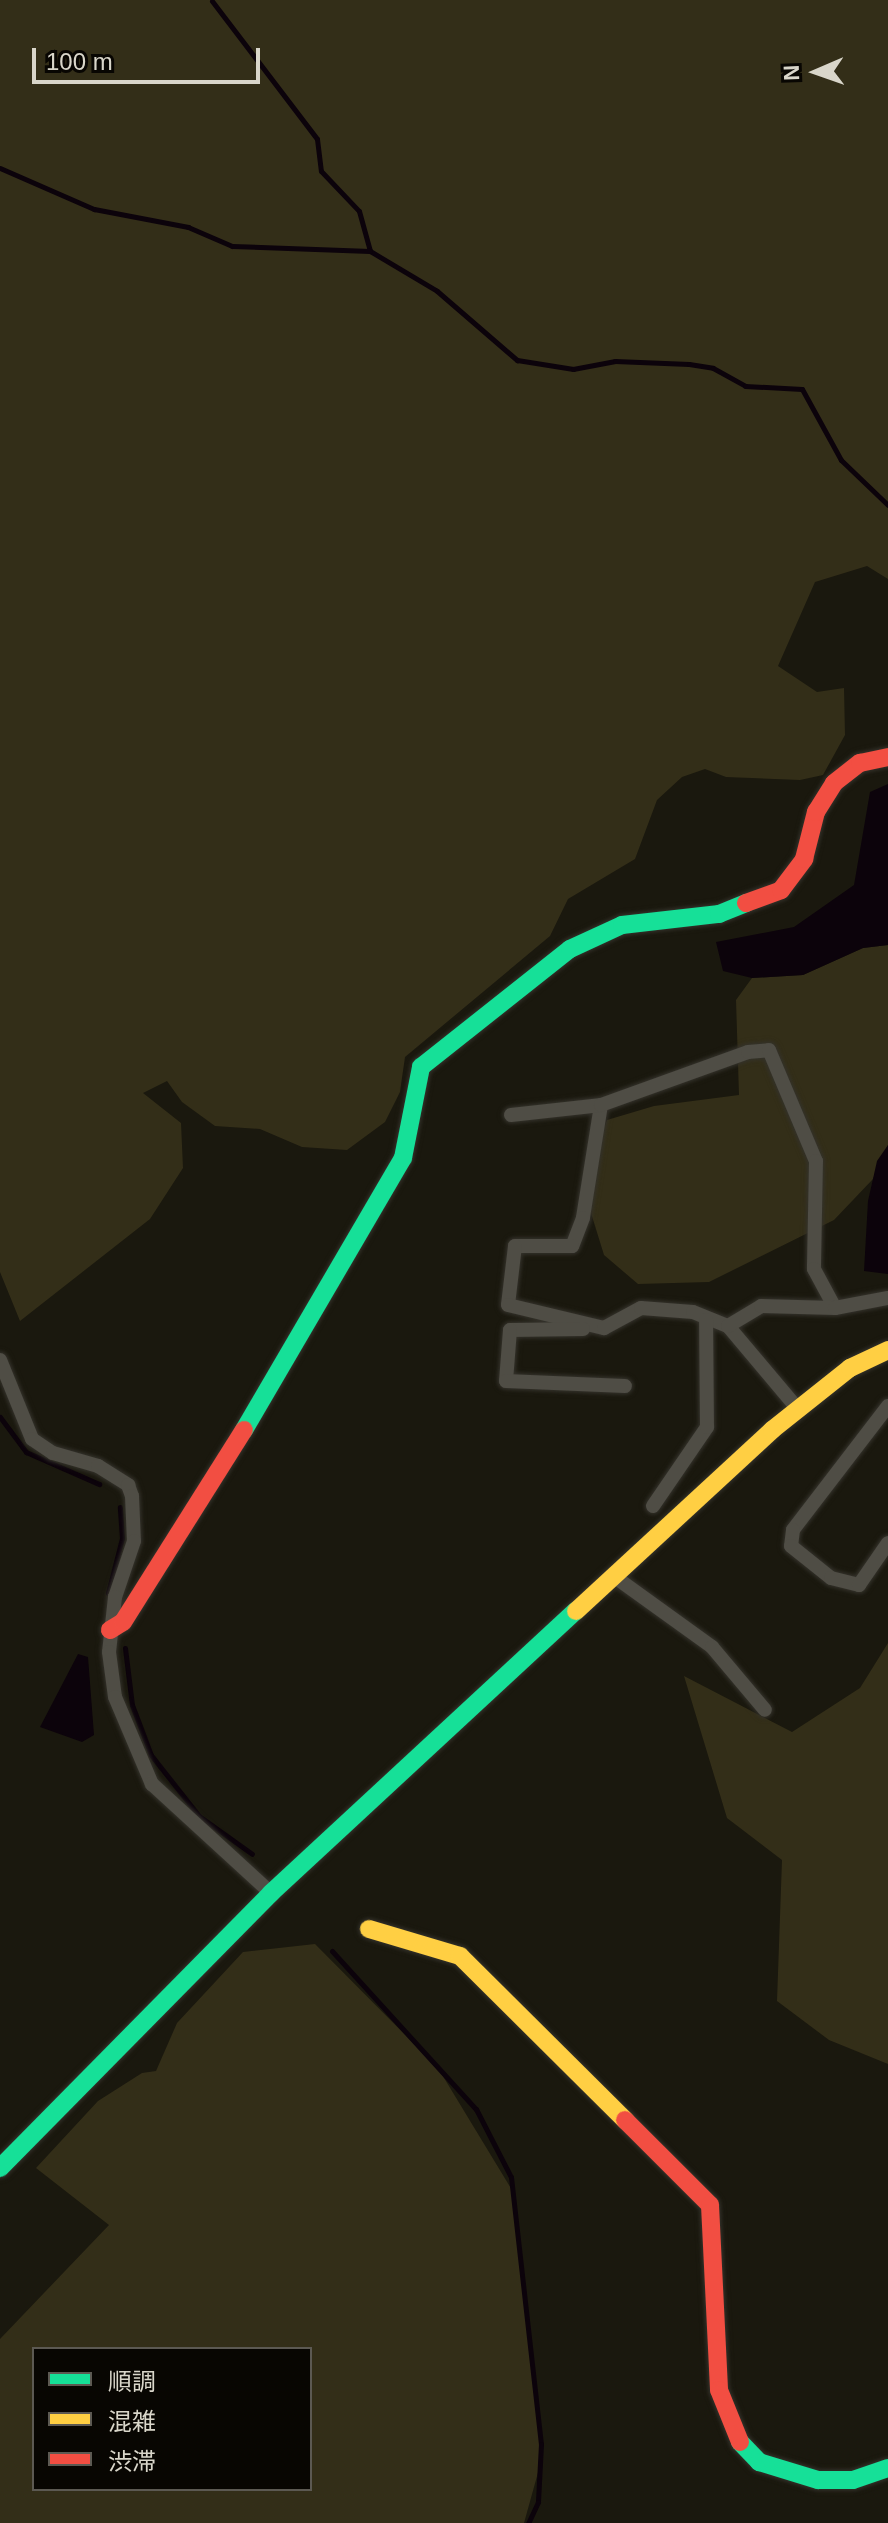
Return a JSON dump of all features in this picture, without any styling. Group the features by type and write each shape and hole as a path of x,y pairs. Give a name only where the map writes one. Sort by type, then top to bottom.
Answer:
{"street":[{"path":"110,1630 123,1622 222,1467 403,1158 421,1067 570,949 622,925 719,914 781,890 804,859 816,812 834,783 860,763 888,757"},
{"path":"511,1115 601,1105 748,1052 769,1050 816,1161 814,1269 835,1308"},
{"path":"601,1105 587,1203 572,1246 515,1246 508,1305 604,1328"},
{"path":"728,1326 761,1306 835,1308 888,1298"},
{"path":"625,1386 506,1381 510,1330 604,1328 641,1308 660,1306 728,1326 798,1409"},
{"path":"653,1506 707,1427 706,1320"},
{"path":"0,2168 48,2112 271,1893 798,1409 850,1368 888,1350"},
{"path":"0,1360 11,1400 32,1439 128,1485 134,1541 110,1630 115,1697 152,1784 271,1893"},
{"path":"888,1406 793,1530 791,1546 831,1578 859,1585 888,1543"},
{"path":"615,1577 712,1647 765,1710"},
{"path":"369,1929 460,1956 710,2205 719,2390 738,2440 759,2462 818,2480 853,2480 888,2468"}],"shaded area":[{"path":"0,0 888,0 888,579 867,566 815,582 778,666 817,692 844,688 845,735 823,775 800,780 726,777 705,769 682,777 657,800 635,859 568,899 550,936 405,1057 400,1092 385,1122 347,1150 302,1147 260,1129 215,1126 182,1102 167,1081 143,1093 181,1123 183,1168 150,1219 20,1321 0,1272"},
{"path":"888,784 888,945 863,948 803,975 752,978 723,971 716,942 794,927 854,885 870,792"},
{"path":"888,945 888,1145 873,1179 834,1220 709,1282 638,1284 604,1255 591,1213 589,1169 607,1120 654,1106 739,1095 736,1000 752,978 803,975 863,948"},
{"path":"888,1145 888,1274 864,1271 868,1201 877,1161"},
{"path":"888,1643 888,2064 829,2040 777,2001 782,1860 727,1818 684,1676 792,1732 860,1688"},
{"path":"78,1654 88,1657 94,1735 82,1742 40,1727"},
{"path":"315,1944 438,2068 512,2190 539,2417 539,2469 524,2523 0,2523 0,2339 109,2225 36,2168 98,2101 142,2073 156,2071 177,2023 243,1952"}],"waterway":[{"path":"212,1 317,139 321,171 359,211 370,251 437,291 517,360 573,369 615,361 689,364 713,368 745,386 802,389 841,460 888,505"},
{"path":"0,168 94,209 188,227 232,246 370,251"},
{"path":"0,1417 26,1452 99,1484"},
{"path":"108,1593 122,1538 120,1507"},
{"path":"125,1648 132,1705 151,1755 199,1816 252,1854"},
{"path":"332,1951 476,2109 511,2177 541,2444 538,2502 528,2523"}],"traffic: fast":[{"path":"244,1430 403,1158 421,1067 570,949 622,925 719,914 746,903"},
{"path":"0,2168 271,1893 576,1611"},
{"path":"740,2442 759,2462 818,2480 853,2480 888,2468"}],"traffic: slow":[{"path":"576,1611 772,1430 850,1368 888,1350"},
{"path":"369,1929 460,1956 625,2120"}],"traffic: jam":[{"path":"746,903 781,890 804,859 816,812 834,783 860,763 888,757"},
{"path":"110,1630 123,1622 244,1430"},
{"path":"625,2120 710,2205 719,2390 740,2442"}]}
